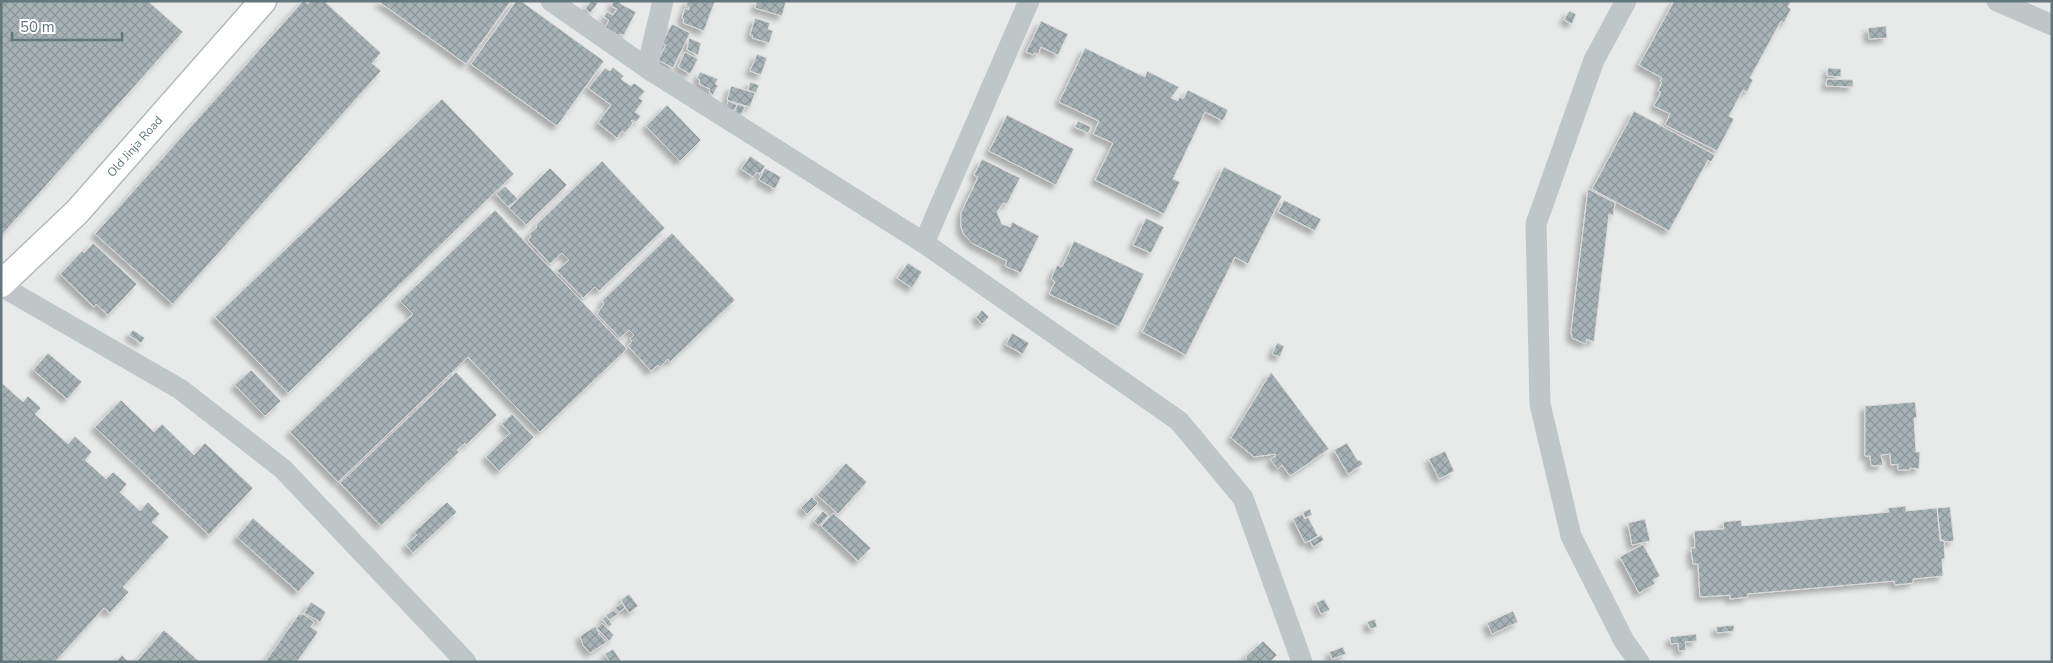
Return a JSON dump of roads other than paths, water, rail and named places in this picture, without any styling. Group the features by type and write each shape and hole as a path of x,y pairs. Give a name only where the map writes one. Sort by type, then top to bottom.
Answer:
{"main road":[{"name":"Old Jinja Road","path":"1,285 77,212 263,1"}],"street":[{"path":"551,1 647,68 924,243 1179,421 1242,498 1302,662"},
{"path":"647,68 663,1"},
{"path":"924,243 1029,1"},
{"path":"1626,1 1594,60 1536,224 1540,404 1571,536 1624,640 1639,662"},
{"path":"1997,1 2052,25"},
{"path":"1,285 180,389 283,469 466,662"}]}
